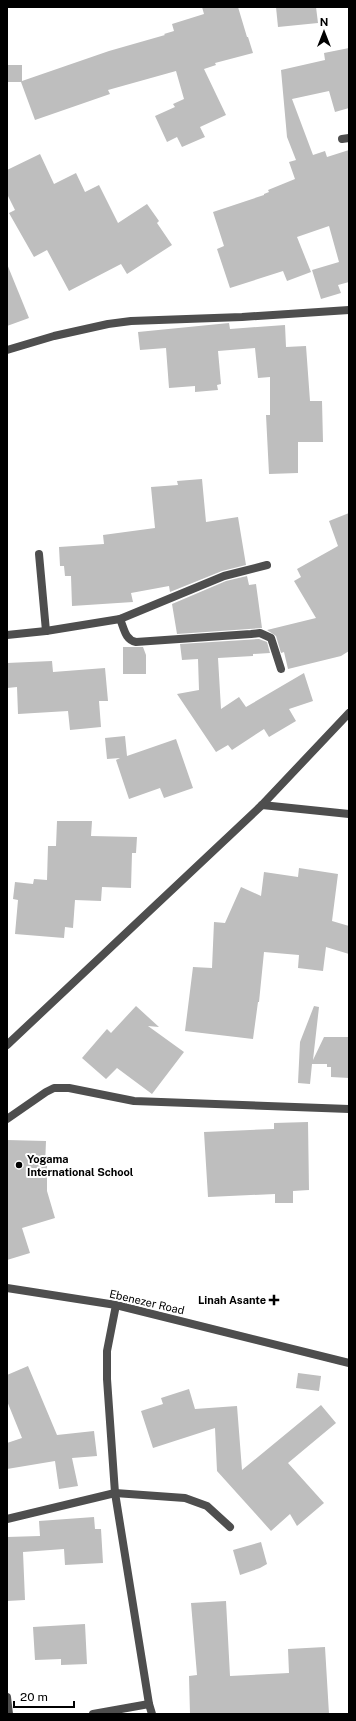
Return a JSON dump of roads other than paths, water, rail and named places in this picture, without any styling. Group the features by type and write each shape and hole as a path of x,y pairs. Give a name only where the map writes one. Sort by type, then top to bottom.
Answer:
{"street":[{"path":"7,350 54,336 108,324 131,321 336,312 349,310"},
{"path":"39,554 46,631"},
{"path":"7,635 46,631 120,618 224,576 267,565"},
{"path":"120,618 127,637 130,641 136,642 251,634 265,635 271,638 280,669"},
{"path":"7,1045 262,805 349,713"},
{"path":"262,805 349,814"},
{"path":"7,1119 54,1088 69,1088 134,1100 349,1109"},
{"name":"Ebenezer Road","path":"7,1288 116,1305 349,1364"},
{"path":"116,1305 107,1351 115,1493 152,1714"},
{"path":"7,1519 115,1493 185,1498 207,1506 230,1527"},
{"path":"7,1697 9,1714"},
{"path":"93,1714 150,1704"}],"place":[{"name":"Yogama International School","path":"19,1165"},
{"name":"Linah Asante","path":"274,1300"}]}
